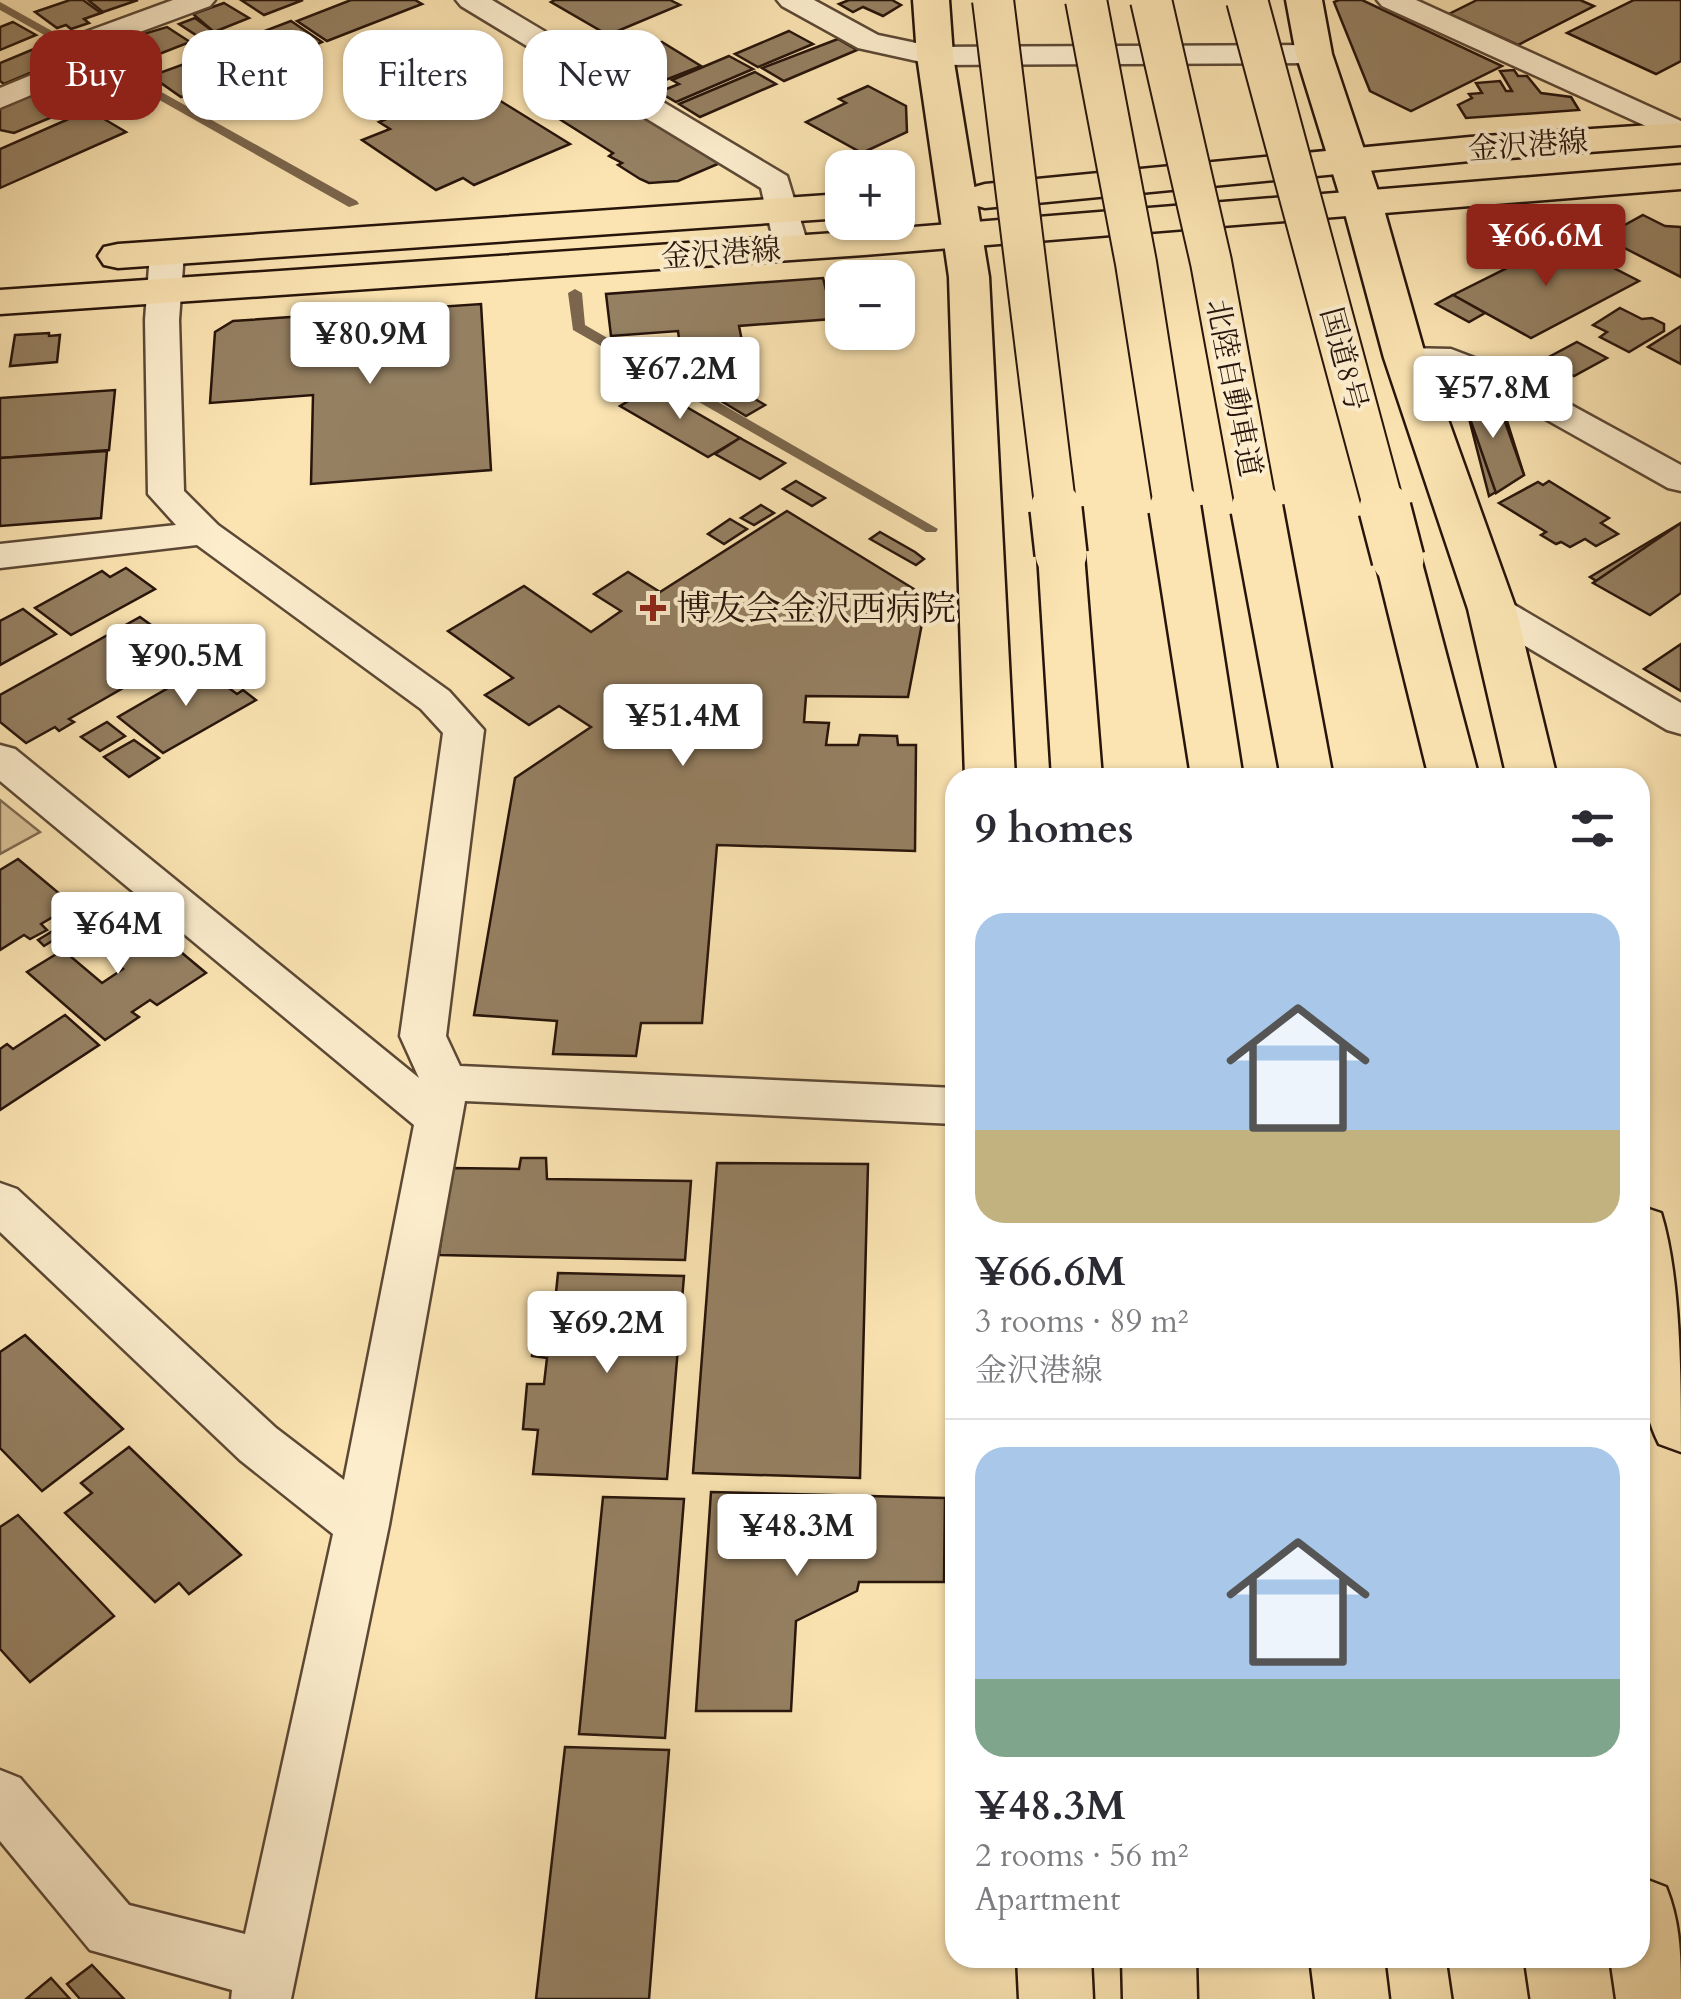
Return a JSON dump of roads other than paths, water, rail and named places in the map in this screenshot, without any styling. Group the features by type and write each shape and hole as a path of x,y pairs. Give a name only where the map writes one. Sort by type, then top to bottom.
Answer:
{"main road":[{"path":"931,0 935,56 960,217 989,768"},
{"path":"993,0 1062,554 1076,768"},
{"path":"1086,0 1136,262 1214,768"},
{"name":"北陸自動車道","path":"1150,0 1210,262 1305,768"},
{"name":"国道8号","path":"1247,0 1451,768"},
{"path":"1304,0 1314,54 1364,206 1405,358 1492,609 1530,768"},
{"name":"金沢港線","path":"917,202 960,217 1348,160 1681,133"},
{"name":"金沢港線","path":"0,302 167,272 960,217 1364,206 1681,177"},
{"name":"金沢港線","path":"787,229 825,213"},
{"name":"金沢港線","path":"0,265 167,272"},
{"path":"1650,1261 1673,1332 1681,1426"},
{"path":"1054,1968 1056,1999"},
{"path":"1159,1968 1160,1999"},
{"path":"1348,1968 1352,1999"},
{"path":"1486,1968 1491,1999"},
{"path":"1648,1968 1653,1999"}],"street":[{"path":"118,30 200,0"},
{"path":"471,0 776,183 787,229"},
{"path":"792,0 870,42 935,56 1314,54"},
{"path":"1392,0 1681,133"},
{"path":"0,98 30,85"},
{"path":"0,1797 112,1929 264,1985 362,1524 442,1101 424,1036 464,730 435,700 205,532 166,494 162,320 167,272"},
{"path":"1405,358 1450,359 1498,378 1681,480"},
{"path":"0,556 205,532"},
{"path":"1492,609 1681,721"},
{"path":"0,759 442,1101 945,1106"},
{"path":"0,1202 258,1444 362,1524"}],"waterway":[{"path":"0,5 353,204"},
{"path":"575,293 578,327 931,529"}],"place":[{"name":"博友会金沢西病院","path":"653,608"}]}
